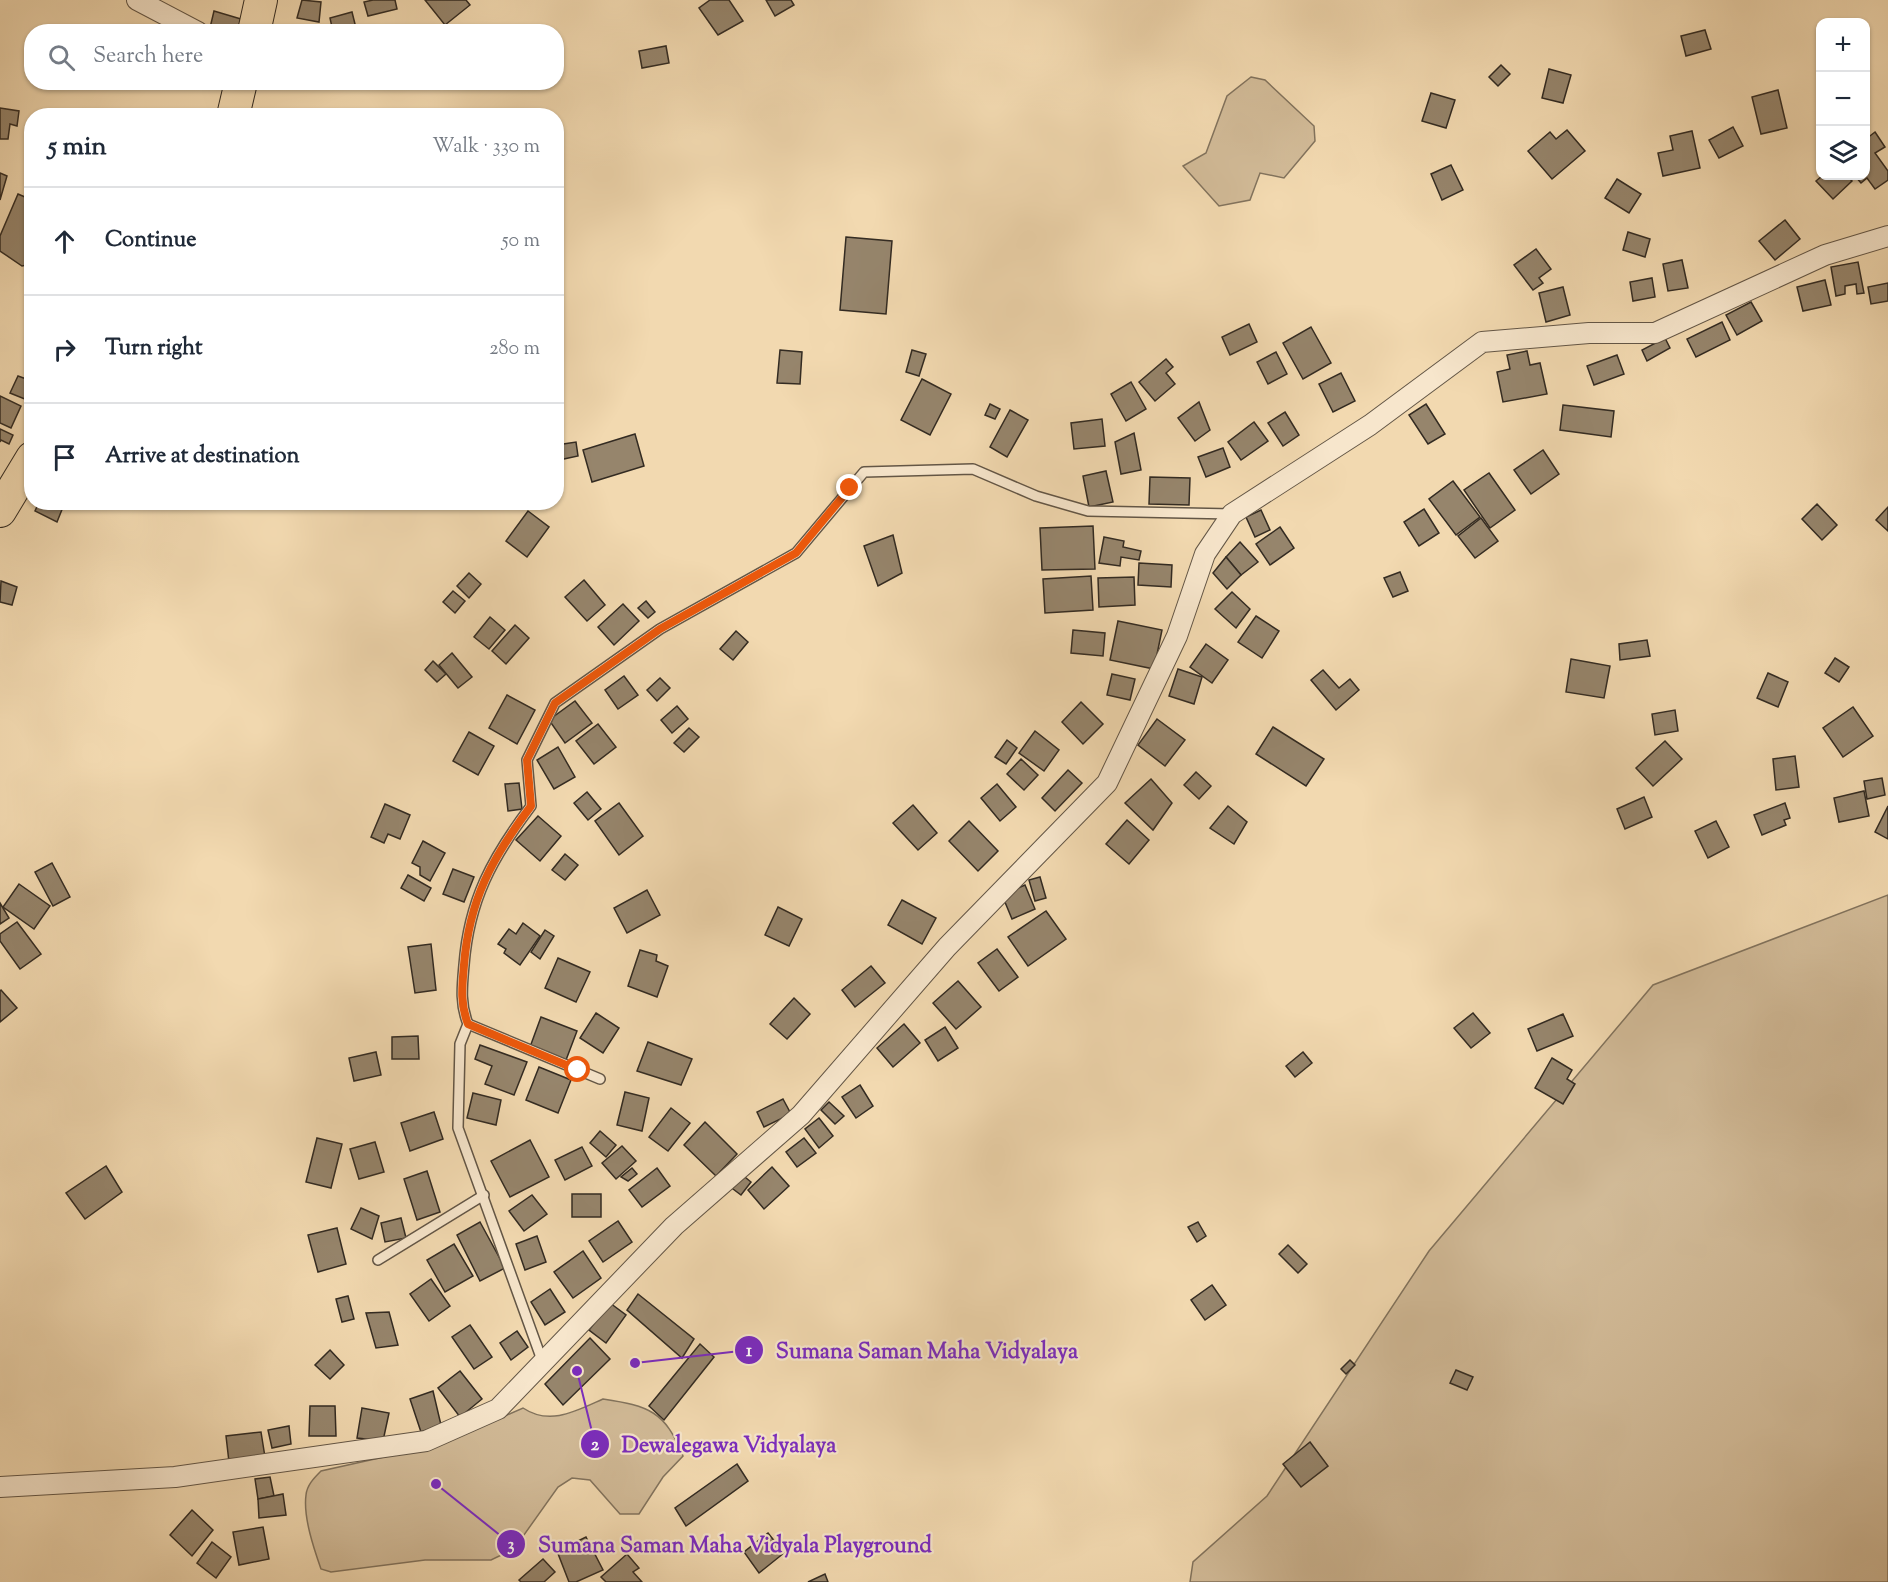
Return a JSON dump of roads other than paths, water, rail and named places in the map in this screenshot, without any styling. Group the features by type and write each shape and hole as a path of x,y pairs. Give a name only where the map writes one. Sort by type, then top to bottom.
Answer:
{"highway":[{"path":"256,24 261,0"},
{"path":"235,108 239,90"},
{"path":"0,511 24,471"}],"street":[{"path":"137,0 183,24"},
{"path":"0,1487 175,1477 426,1441 498,1409 674,1226 801,1115 946,947 1107,783 1177,636 1205,554 1232,514 1370,425 1482,342 1589,333 1655,333 1825,255 1888,236"}],"lane":[{"path":"543,1363 458,1128 460,1044 468,1024 461,1005 466,932 480,887 501,845 531,806 527,760 555,703 660,629 796,553 864,472 973,469 1036,496 1088,511 1232,514"},
{"path":"468,1024 600,1079"},
{"path":"378,1260 484,1195"}],"place":[{"name":"Sumana Saman Maha Vidyalaya","path":"635,1363"},
{"name":"Dewalegawa Vidyalaya","path":"577,1371"},
{"name":"Sumana Saman Maha Vidyala Playground","path":"436,1484"}]}
